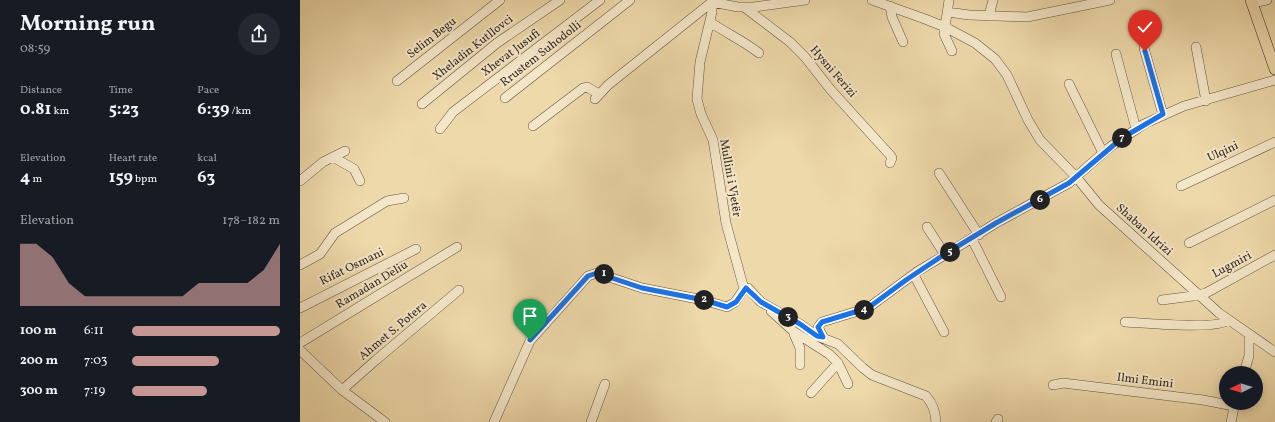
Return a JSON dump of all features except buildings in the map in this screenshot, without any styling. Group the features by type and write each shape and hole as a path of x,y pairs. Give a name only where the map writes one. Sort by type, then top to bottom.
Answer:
{"main road":[{"path":"1251,2 1275,69"}],"street":[{"name":"Selim Begu","path":"397,81 500,0"},
{"name":"Xheladin Kutllovci","path":"422,104 497,43 560,0"},
{"name":"Xhevat Jusufi","path":"440,129 453,112 600,0"},
{"name":"Rrustem Suhodolli","path":"505,98 630,0"},
{"name":"Hysni Ferizi","path":"712,1 761,7 805,0"},
{"path":"872,0 945,27 974,44 998,63 1007,75 1030,126 1040,140 1077,178"},
{"path":"949,0 944,34 952,51"},
{"path":"990,16 993,0"},
{"path":"1251,2 1267,0"},
{"path":"533,126 583,88 587,87 597,97 712,1"},
{"name":"Mullini i Vjetër","path":"712,1 713,6 710,22 700,62 697,99 701,114 712,140 727,228 744,289"},
{"path":"948,12 990,16 1027,17 1104,1"},
{"name":"Hysni Ferizi","path":"740,5 790,42 805,57 830,89 890,155 892,158 890,163"},
{"path":"890,6 892,17 903,42"},
{"path":"710,22 729,35 741,40 759,53"},
{"path":"1196,47 1206,100"},
{"path":"1144,48 1163,114"},
{"path":"1116,54 1136,129"},
{"path":"823,337 818,327 822,322 868,308 911,276 945,254 1077,178 1103,153 1136,129 1163,114 1184,106 1275,80"},
{"path":"1069,84 1103,153"},
{"name":"Ulqini","path":"1181,186 1275,142"},
{"path":"300,181 323,162 345,151"},
{"path":"333,157 354,169 360,181"},
{"path":"939,173 975,237 1001,297"},
{"name":"Shaban Idrizi","path":"1077,178 1104,210 1199,295 1228,320 1275,352"},
{"path":"300,265 320,254 335,233 387,200 404,198"},
{"path":"1189,243 1275,200"},
{"path":"927,227 945,254"},
{"name":"Ramadan Deliu","path":"300,343 457,247"},
{"name":"Rifat Osmani","path":"300,308 416,249"},
{"name":"Lugmiri","path":"1199,295 1275,255"},
{"path":"494,422 530,340 592,273 602,274 642,288 704,300 727,307 736,302 744,289 748,288 761,302 800,324 817,336 823,337 838,344 872,375 926,396 932,402 936,422"},
{"path":"911,276 941,330"},
{"name":"Ahmet S. Potera","path":"342,390 459,290"},
{"path":"1162,300 1199,295"},
{"path":"768,306 772,313 792,331 824,350 838,364 848,384"},
{"path":"1125,322 1208,325 1223,324 1228,320"},
{"path":"792,331 800,348 800,365"},
{"path":"1246,366 1249,356 1249,334"},
{"path":"300,350 342,390 385,422"},
{"path":"811,392 838,364"},
{"name":"Ilmi Emini","path":"1053,385 1063,383 1219,403"},
{"path":"591,422 605,384"},
{"name":"Ilmi Emini","path":"1231,422 1234,410"}],"route":[{"path":"530,340 568,297 592,273 602,274 655,292 714,302 727,307 730,307 736,302 744,289 748,288 761,302 800,324 820,338 823,337 818,327 822,322 833,317 868,308 918,271 945,254 979,235 996,223 1077,178 1086,167 1122,138 1163,114 1145,51"}]}
